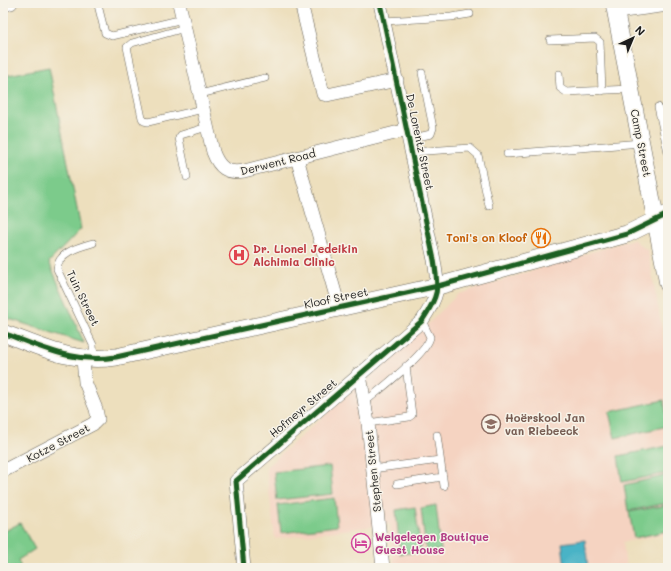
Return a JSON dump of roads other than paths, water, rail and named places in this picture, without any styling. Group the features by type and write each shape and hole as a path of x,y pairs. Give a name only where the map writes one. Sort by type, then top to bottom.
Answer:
{"street":[{"path":"3,5 11,3"},
{"name":"Derwent Road","path":"179,3 216,160 227,171 236,173 297,158 410,140"},
{"path":"302,3 323,94 327,95 397,80"},
{"name":"De Lorentz Street","path":"380,3 410,140 438,286"},
{"path":"614,8 668,5"},
{"name":"Camp Street","path":"614,8 641,143 662,217 668,284"},
{"path":"297,158 339,307"},
{"name":"Kloof Street","path":"3,333 62,354 88,359 116,357 438,286 627,234 662,217"},
{"name":"Hofmeyr Street","path":"244,568 236,480 358,374 422,321 430,308 438,286"},
{"name":"Kotze Street","path":"3,471 98,420 96,409 85,382 88,359"},
{"name":"Stephen Street","path":"358,374 368,422 383,568"}],"lane":[{"path":"98,5 105,32 112,36 184,24"},
{"path":"384,22 451,17 470,14"},
{"path":"184,24 132,43 127,47 142,118 144,121 148,122 203,109"},
{"path":"550,40 598,39 600,42 602,91"},
{"path":"410,140 431,134 433,128 422,73"},
{"path":"559,74 560,88 563,91 630,89"},
{"path":"200,94 265,78"},
{"path":"658,108 668,152"},
{"path":"187,177 179,138 181,135 207,127"},
{"path":"410,140 470,148 478,155 480,161 489,206"},
{"path":"506,154 641,143"},
{"name":"Tuin Street","path":"88,359 93,345 57,269 59,262 69,252 93,243"},
{"path":"365,402 422,351 430,340 429,334 422,321"},
{"path":"368,422 409,417 412,415 406,366"},
{"path":"437,435 444,486"},
{"path":"372,469 440,460"},
{"path":"397,484 443,477"}],"water":[{"path":"585,540 588,568 565,568 562,543"}],"place":[{"name":"Toni's on Kloof","path":"541,238"},
{"name":"Dr. Lionel Jedeikin Alchimia Clinic","path":"239,255"},
{"name":"Hoërskool Jan van Riebeeck","path":"491,424"},
{"name":"Welgelegen Boutique Guest House","path":"361,543"}]}
